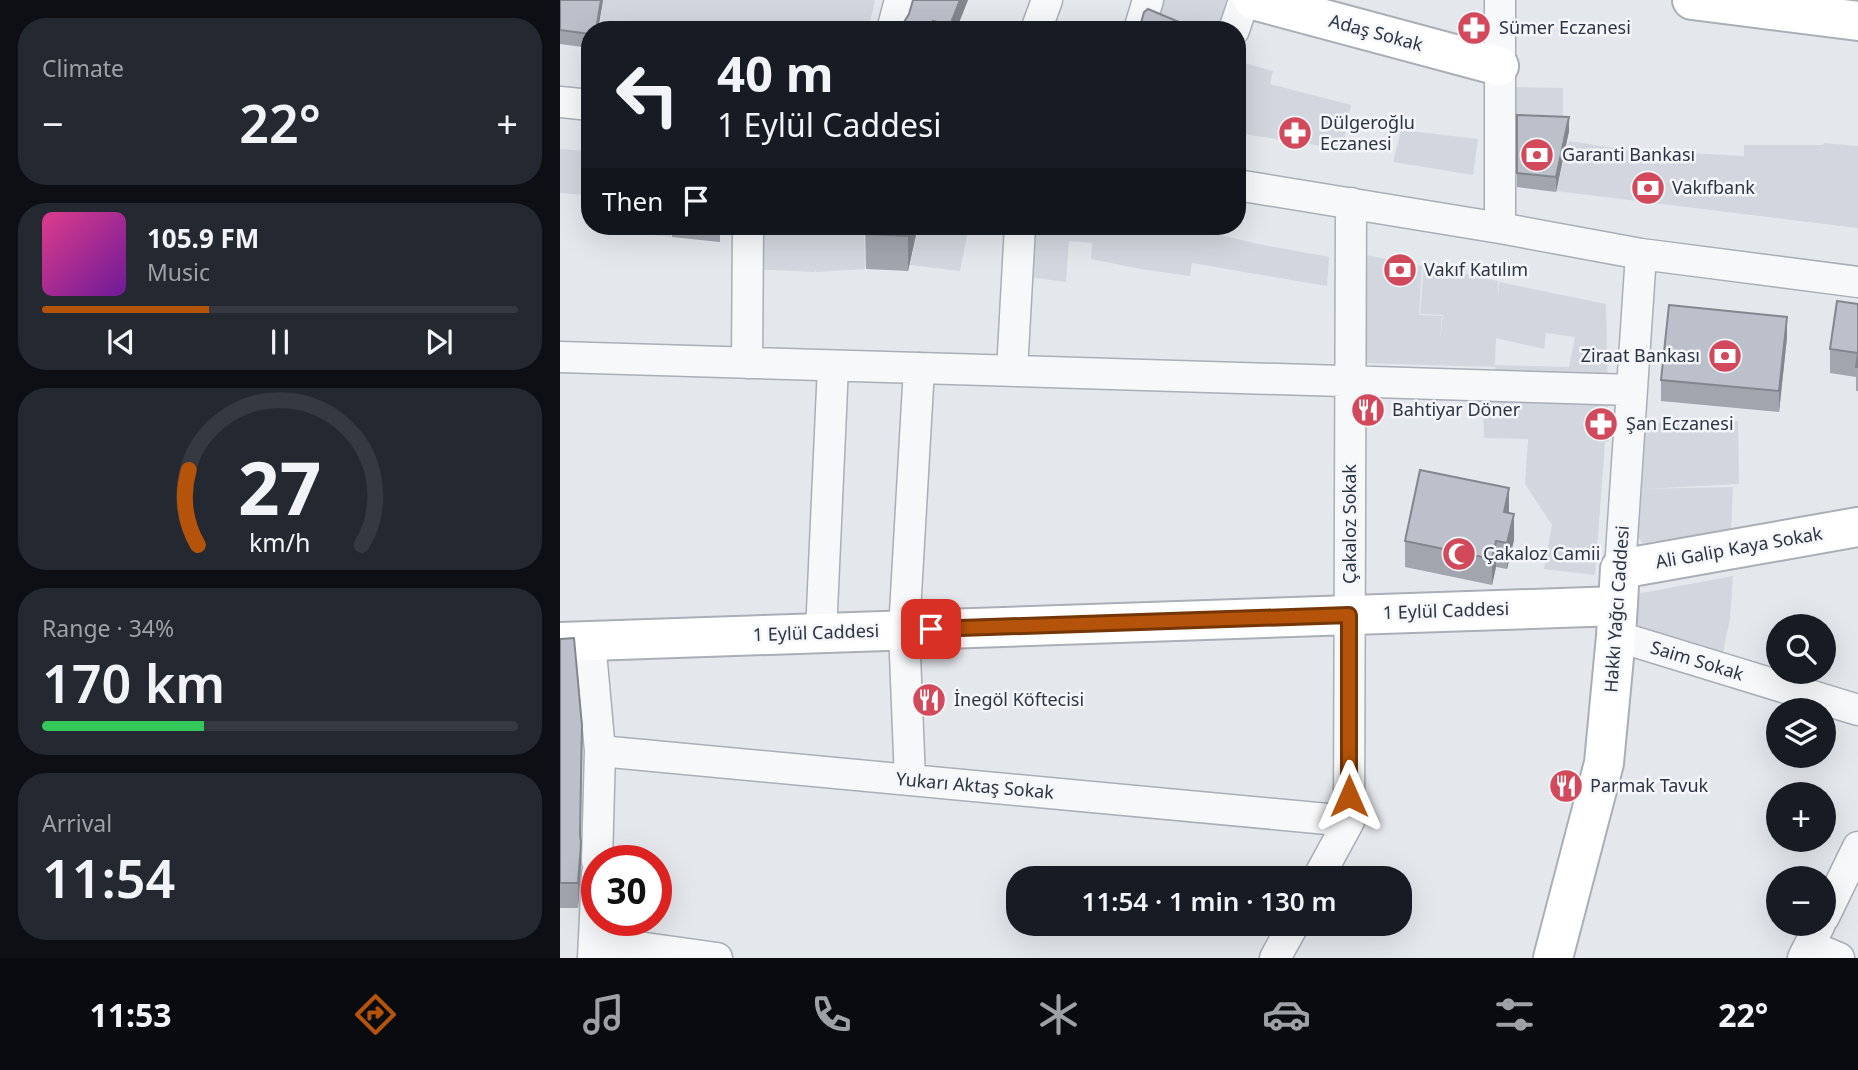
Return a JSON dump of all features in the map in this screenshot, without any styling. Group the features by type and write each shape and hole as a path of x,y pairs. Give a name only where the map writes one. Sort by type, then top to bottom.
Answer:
{"main road":[{"name":"Adaş Sokak","path":"1254,0 1499,65"},
{"path":"1692,0 1858,21"},
{"name":"Ali Galip Kaya Sokak","path":"1618,604 1858,527"},
{"name":"1 Eylül Caddesi","path":"575,641 1618,604"},
{"name":"Hakkı Yağcı Caddesi","path":"1553,958 1604,763 1618,604"}],"street":[{"path":"894,21 900,0"},
{"path":"1039,21 1047,0"},
{"path":"1142,21 1148,0"},
{"path":"1237,21 1244,0"},
{"path":"1500,0 1500,228"},
{"path":"560,102 581,103"},
{"path":"1246,186 1641,254 1858,282"},
{"name":"Çakaloz Sokak","path":"1325,866 1349,821 1351,203"},
{"path":"747,363 748,235"},
{"path":"1013,371 1020,235"},
{"name":"Hakkı Yağcı Caddesi","path":"1618,604 1641,254"},
{"path":"560,357 1632,390"},
{"path":"821,633 833,366"},
{"path":"910,780 904,630 919,368"},
{"name":"Saim Sokak","path":"1618,604 1858,710"},
{"path":"575,641 600,751 597,845"},
{"name":"Yukarı Aktaş Sokak","path":"600,751 1349,821"},
{"path":"1836,893 1858,847"},
{"path":"1276,958 1288,936"},
{"path":"1811,943 1839,958"},
{"path":"594,950 717,958"}],"shaded area":[{"path":"603,0 875,1 870,21 600,21"},
{"path":"1158,0 1226,0 1220,21 1152,21"},
{"path":"1246,64 1273,71 1270,84 1351,105 1342,149 1246,134"},
{"path":"1511,87 1563,88 1563,129 1510,129"},
{"path":"1401,130 1478,139 1473,175 1393,162"},
{"path":"1569,141 1687,163 1689,153 1744,156 1744,145 1824,143 1858,146 1858,228 1556,191"},
{"path":"560,149 581,150 581,194 560,193"},
{"path":"753,235 864,235 865,269 816,272 816,269 815,272 752,269"},
{"path":"917,235 967,235 960,271 910,265"},
{"path":"1031,235 1220,235 1329,257 1327,286 1192,263 1190,276 1141,269 1091,259 1092,243 1069,241 1066,282 1029,277"},
{"path":"1361,254 1422,266 1419,315 1442,316 1440,342 1443,315 1420,314 1424,265 1498,281 1498,299 1499,282 1606,304 1609,441 1605,442 1595,575 1544,569 1552,525 1525,484 1528,439 1484,438 1482,370 1495,370 1496,367 1362,363","holes":["1546,333 1575,337 1569,367 1495,365 1496,338 1544,349"]},
{"path":"1738,421 1739,484 1644,489 1733,487 1731,530 1643,543 1636,535 1635,423"},
{"path":"1733,576 1730,619 1721,662 1630,633 1631,595"}],"building":[{"path":"560,0 601,0 598,21 581,21 581,33 560,30"},
{"path":"913,0 960,0 952,21 905,21"},
{"path":"1148,9 1177,21 1142,21"},
{"name":"Garanti Bankası","path":"1517,115 1569,117 1556,177 1517,173"},
{"path":"1837,301 1858,304 1858,353 1830,349"},
{"name":"Ziraat Bankası","path":"1669,305 1787,317 1779,391 1661,380"},
{"name":"Çakaloz Camii","path":"1420,470 1509,488 1504,512 1514,514 1507,543 1496,541 1492,559 1405,541"},
{"path":"574,638 582,726 581,843 578,883 560,883 560,639"}],"place":[{"name":"Sümer Eczanesi","path":"1474,28"},
{"name":"Dülgeroğlu Eczanesi","path":"1295,133"},
{"name":"Garanti Bankası","path":"1537,155"},
{"name":"Vakıfbank","path":"1648,188"},
{"name":"Vakıf Katılım","path":"1400,270"},
{"name":"Ziraat Bankası","path":"1725,356"},
{"name":"Bahtiyar Döner","path":"1368,410"},
{"name":"Şan Eczanesi","path":"1601,424"},
{"name":"Çakaloz Camii","path":"1459,554"},
{"name":"İnegöl Köftecisi","path":"929,700"},
{"name":"Parmak Tavuk","path":"1566,786"}],"route":[{"path":"931,629 1349,615 1349,796"}]}
